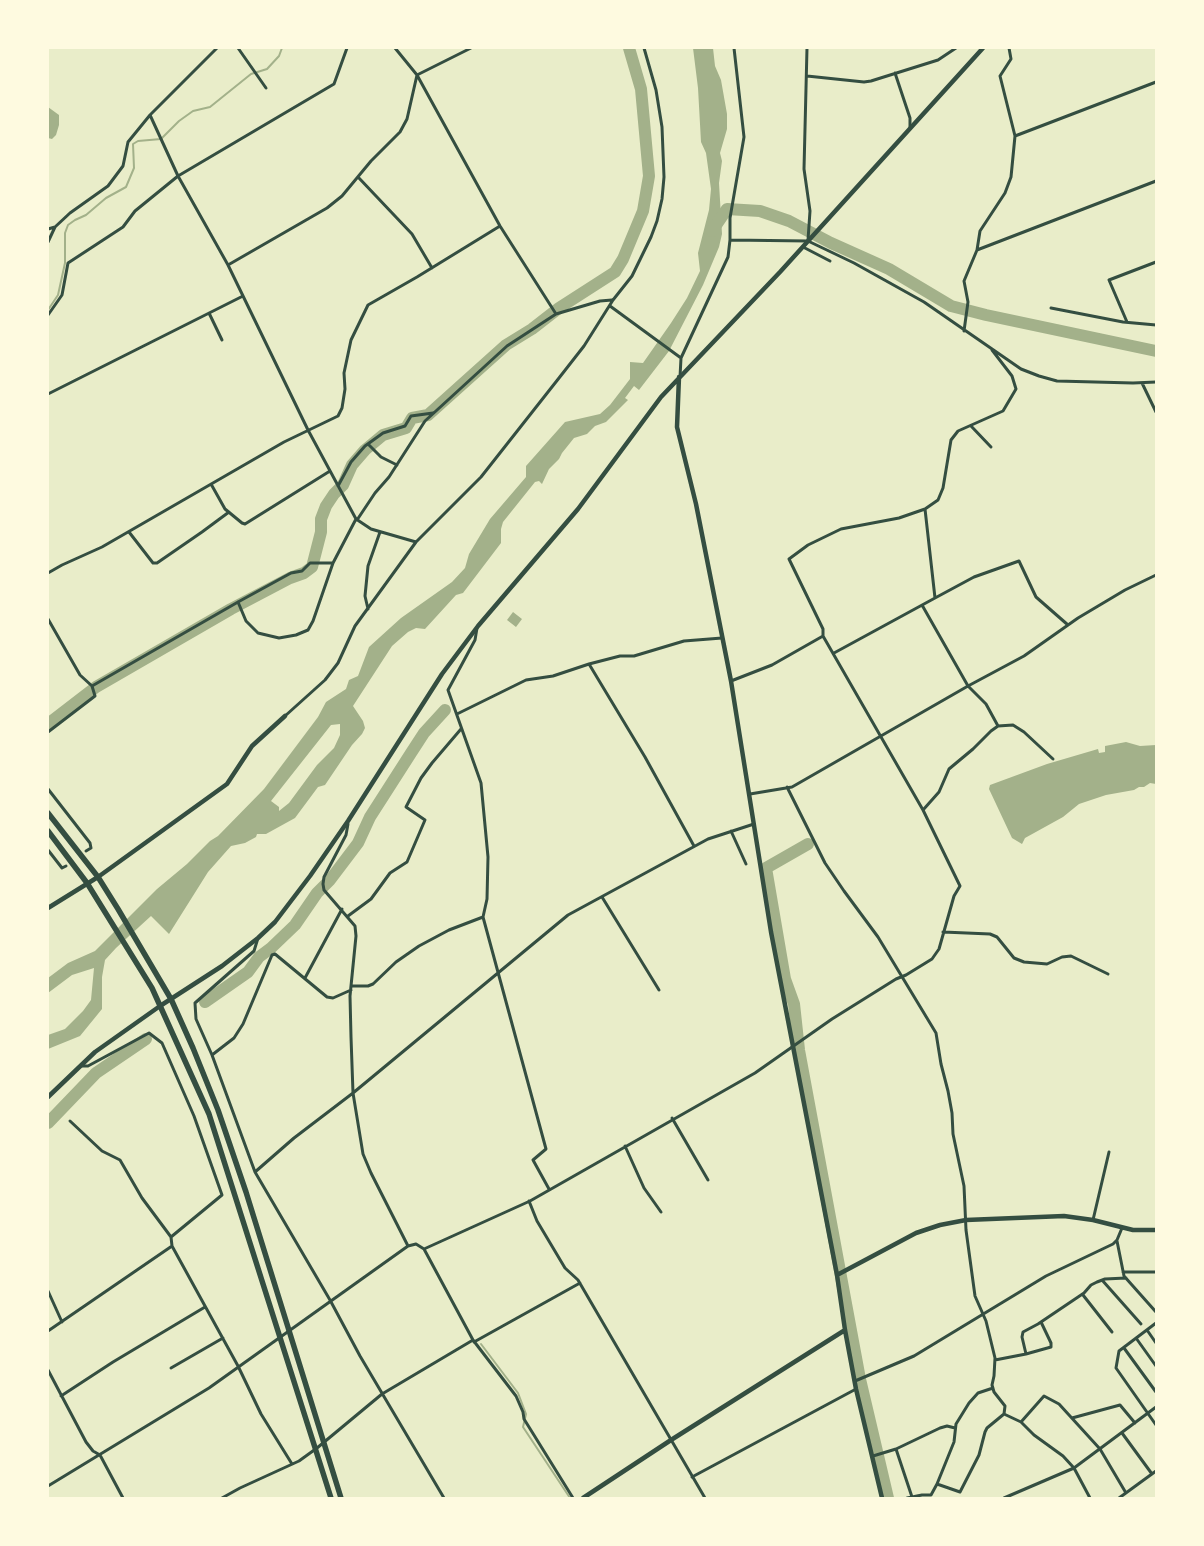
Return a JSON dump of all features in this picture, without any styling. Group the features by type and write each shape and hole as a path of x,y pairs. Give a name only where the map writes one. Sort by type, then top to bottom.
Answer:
{"highway":[{"path":"48,814 98,877 118,909 170,999 193,1048 218,1110 246,1192 341,1498"},
{"path":"48,831 88,883 152,988 209,1114 331,1498"}],"street":[{"path":"48,242 55,227 70,213 108,186 123,166 128,142 150,115 217,48"},
{"path":"238,48 266,88"},
{"path":"48,315 62,295 68,263 123,227 135,211 178,176 334,84 347,48"},
{"path":"395,48 417,75 500,226 556,314"},
{"path":"228,265 327,208 342,196 371,161 400,132 406,119 417,75 471,48"},
{"path":"48,908 98,877 227,784 252,746 325,680 338,663 355,626 416,542 481,477 584,346 613,300 632,276 657,221 662,199 664,176 662,127 656,90 644,48"},
{"path":"734,48 744,138 730,218 728,256 681,358 677,426 696,504 731,681 772,932 837,1275 845,1330 856,1389 882,1498"},
{"path":"807,48 804,169 810,211 808,241"},
{"path":"807,76 864,82 938,60 956,48"},
{"path":"48,1097 78,1066 95,1052 170,999 222,966 275,922 348,821 442,674 478,626 578,509 661,397 780,272 983,48"},
{"path":"964,331 968,302 964,281 977,250 980,231 1005,193 1011,177 1015,136 1000,76 1011,59 1009,48"},
{"path":"894,73 910,118 910,128"},
{"path":"1015,136 1156,82"},
{"path":"150,115 178,176 228,265 308,430 356,519 371,529 416,542"},
{"path":"358,177 412,234 432,268"},
{"path":"977,250 1156,181"},
{"path":"48,573 62,564 102,547 308,430 338,416 342,408 345,389 344,373 350,340 368,305 500,226"},
{"path":"48,229 55,227"},
{"path":"730,240 808,241 854,263 924,302 1021,369 1057,381 1156,382"},
{"path":"803,247 830,260"},
{"path":"1126,322 1109,280 1156,262"},
{"path":"48,394 243,296"},
{"path":"238,602 246,622 258,633 279,638 296,635 308,630 314,621 333,563 356,519 389,477 416,435 434,413 507,346 556,314 613,300"},
{"path":"610,306 681,358"},
{"path":"1051,308 1126,322 1156,325"},
{"path":"209,313 222,340"},
{"path":"424,1249 529,1201 672,1118 755,1073 832,1019 932,959 939,949 954,896 960,886 923,810 879,737 823,636 823,629 790,559 808,544 841,529 899,518 925,509 938,500 943,488 951,440 958,432 1003,411 1016,388 1012,376 992,350"},
{"path":"1142,383 1156,412"},
{"path":"338,486 351,462 368,444 382,433 405,426 411,416 434,413"},
{"path":"971,426 991,447"},
{"path":"368,444 381,457 397,465"},
{"path":"211,484 226,509 245,524 330,470"},
{"path":"925,509 935,598"},
{"path":"128,532 154,563 229,512"},
{"path":"368,609 365,596 368,566 380,532"},
{"path":"834,653 974,577 1019,561 1036,597 1068,625"},
{"path":"92,686 238,602 291,573 302,570 310,563 333,563"},
{"path":"750,794 792,786 1024,656 1068,625 1125,590 1156,575"},
{"path":"922,605 968,686 986,704 998,726"},
{"path":"48,619 80,675 92,686 95,696 48,732"},
{"path":"478,626 475,640 448,690 480,783 488,857 487,899 483,917 546,1150 533,1160 549,1189"},
{"path":"731,681 772,665 823,636"},
{"path":"457,714 526,680 553,676 589,664 620,656 634,656 684,641 722,638"},
{"path":"589,664 645,757 694,846"},
{"path":"923,810 940,792 950,769 991,730 998,726 1013,725 1054,758"},
{"path":"348,916 371,899 390,873 408,862 425,820 406,807 427,771 462,728"},
{"path":"787,787 825,863 878,937 936,1033 948,1090 953,1134 964,1186 975,1296 983,1314 995,1360 993,1388 1005,1406 1004,1414 985,1432 979,1456 960,1492 937,1484"},
{"path":"48,789 90,844 91,848 86,851"},
{"path":"348,821 346,836 324,877 323,884 324,890 355,926 350,1037 354,1093 363,1154 371,1174 408,1246"},
{"path":"256,1172 294,1138 354,1093 497,972 568,915 708,839 755,824"},
{"path":"731,831 746,864"},
{"path":"48,850 62,868 66,866"},
{"path":"602,897 658,990"},
{"path":"305,978 342,910"},
{"path":"212,1055 234,1038 243,1024 272,954 275,954 327,997 333,998 351,988 368,986 419,946 449,930 483,917"},
{"path":"943,932 990,934 997,937 1014,958 1024,962 1047,964 1062,957 1071,956 1108,974"},
{"path":"258,938 254,951 195,1003 196,1019 212,1055 256,1172 382,1394 444,1498"},
{"path":"78,1066 88,1066 149,1033 162,1043 194,1116 222,1195 171,1237"},
{"path":"672,1118 708,1180"},
{"path":"70,1120 102,1151 120,1160 142,1198 171,1237 172,1246 238,1366 261,1414 292,1464"},
{"path":"624,1146 644,1188 661,1212"},
{"path":"1093,1220 1109,1152"},
{"path":"529,1201 537,1221 565,1268 580,1283 705,1498"},
{"path":"837,1275 916,1234 940,1225 966,1220 1051,1215 1093,1220 1122,1228 1156,1230"},
{"path":"855,1381 914,1356 1046,1276 1113,1244 1117,1240 1122,1228"},
{"path":"1117,1240 1123,1272 1126,1278 1156,1312"},
{"path":"48,1486 209,1388 330,1300 408,1246 416,1244 424,1249 473,1341 516,1396 524,1419 573,1498"},
{"path":"48,1331 172,1246"},
{"path":"1123,1272 1156,1272"},
{"path":"1026,1354 1022,1337 1023,1332 1082,1295 1091,1285 1102,1280 1126,1278"},
{"path":"1102,1280 1141,1324"},
{"path":"222,1498 292,1464 323,1443 382,1394 473,1341 580,1283"},
{"path":"48,1291 62,1322"},
{"path":"1082,1295 1112,1332"},
{"path":"61,1396 113,1362 206,1307"},
{"path":"995,1360 1051,1348 1052,1343 1041,1322"},
{"path":"1156,1323 1119,1351 1116,1368 1156,1425"},
{"path":"583,1498 845,1330"},
{"path":"1147,1330 1156,1344"},
{"path":"171,1368 223,1338"},
{"path":"1136,1338 1156,1366"},
{"path":"1124,1348 1156,1392"},
{"path":"48,1370 86,1442 93,1451 100,1455 123,1498"},
{"path":"907,1498 930,1497 954,1442 956,1424 969,1403 978,1393 993,1388"},
{"path":"692,1477 856,1389"},
{"path":"1020,1422 1044,1396 1059,1404 1100,1448 1126,1493"},
{"path":"1072,1418 1120,1405 1135,1423"},
{"path":"1005,1498 1074,1468 1156,1407"},
{"path":"1004,1414 1020,1422 1034,1435 1063,1456 1074,1468 1090,1498"},
{"path":"873,1456 896,1449 940,1428 947,1426 955,1428"},
{"path":"1122,1433 1152,1474"},
{"path":"896,1449 912,1497"},
{"path":"1119,1498 1156,1471"}],"shaded area":[{"path":"693,48 713,48 715,66 721,80 727,114 727,129 720,153 722,161 719,183 722,234 719,247 703,285 669,351 639,390 634,386 625,398 628,400 606,422 595,426 587,434 574,438 559,459 549,469 542,484 539,481 535,482 503,522 501,543 463,593 456,595 425,629 416,628 408,632 392,646 353,706 363,721 365,728 325,785 318,787 295,818 266,834 257,834 256,837 245,843 231,846 208,872 169,934 151,916 116,948 105,960 102,977 102,1009 80,1036 48,1049 48,1035 65,1029 91,1000 94,968 72,975 48,993 48,978 68,963 95,951 157,889 218,836 264,789 318,717 326,702 346,689 349,680 358,676 369,647 401,618 452,582 465,568 469,554 490,519 526,477 526,466 565,422 600,414 610,405 630,379 630,362 643,363 671,323 687,298 700,271 698,253 709,210 711,189 706,153 701,142 698,88","holes":["340,724 340,735 334,748 317,765 289,803 279,811 279,807 271,801 331,725"]},
{"path":"48,107 59,115 59,125 56,135 52,139 48,138"},
{"path":"513,612 522,619 516,627 507,620"},
{"path":"1126,742 1140,746 1156,745 1156,784 1150,783 1134,790 1106,795 1079,804 1063,817 1025,838 1022,844 1012,838 989,789 990,785 1047,764 1098,749 1099,753 1105,752 1105,746"}],"waterway":[{"path":"48,310 58,295 65,263 65,233 68,225 86,215 106,198 126,187 134,168 133,144 138,141 161,139 179,121 193,111 210,107 251,74 267,69 279,56 282,48"},
{"path":"48,724 96,687 231,609 290,578 304,573 312,567 321,532 321,519 326,506 343,485 352,465 365,450 383,435 406,428 412,418 428,415 506,345 615,272 623,259 643,211 649,176 641,89 629,48"},
{"path":"712,231 727,209 760,211 789,221 831,243 889,269 951,306 1156,351"},
{"path":"205,1002 248,972 259,957 295,925 317,893 330,880 358,843 370,817 424,733 445,710"},
{"path":"808,844 766,868 785,979 794,1004 799,1050 860,1379 888,1498"},
{"path":"48,1123 96,1073 146,1039"},
{"path":"481,1344 518,1393 526,1414 523,1427 570,1498"}]}
